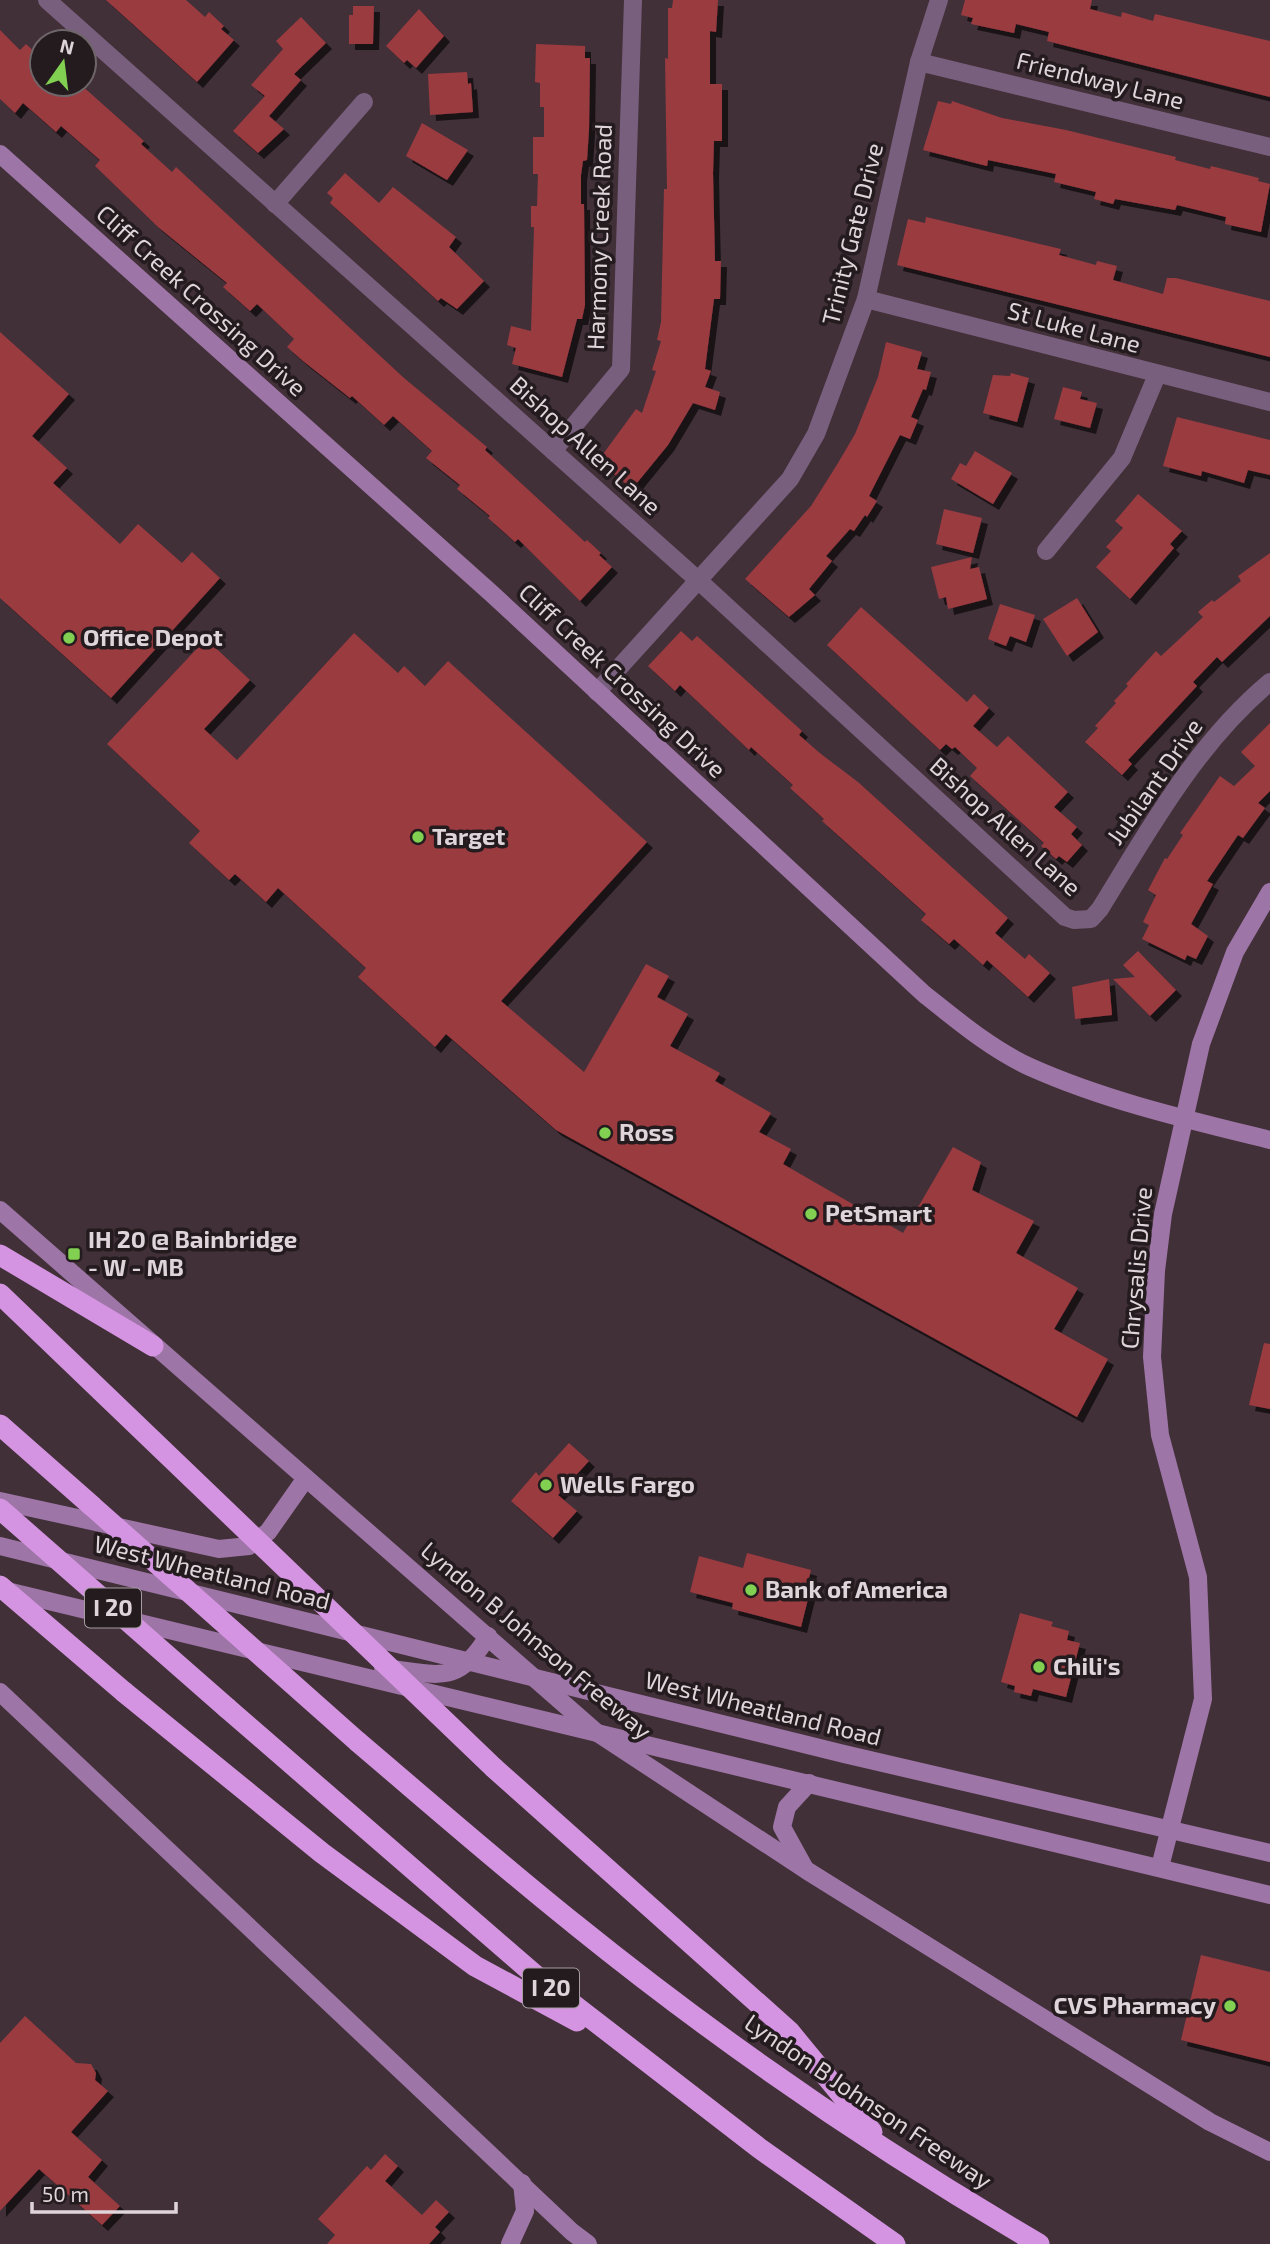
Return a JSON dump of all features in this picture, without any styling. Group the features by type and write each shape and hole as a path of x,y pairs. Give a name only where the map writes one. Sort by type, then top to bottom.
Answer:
{"highway":[{"path":"0,1255 153,1346"},
{"path":"0,1294 494,1768 789,2031 889,2152"},
{"name":"Lyndon B Johnson Freeway","path":"0,1425 358,1742 577,1927 690,2013 889,2152 1039,2244"},
{"name":"I 20","path":"0,1509 454,1906 623,2046 759,2148 895,2244"},
{"path":"0,1587 322,1853 475,1966 623,2046"}],"main road":[{"name":"Cliff Creek Crossing Drive","path":"0,154 597,692 924,994 980,1038 1028,1066 1109,1098 1270,1140"},
{"name":"Chrysalis Drive","path":"1160,1867 1202,1699 1198,1577 1160,1435 1152,1357 1163,1214 1201,1044 1235,952 1270,892"},
{"name":"Lyndon B Johnson Freeway","path":"0,1210 596,1732 806,1870 1210,2122 1270,2152"},
{"path":"0,1501 219,1549 249,1546 268,1532 306,1478"},
{"name":"West Wheatland Road","path":"0,1546 844,1754 1270,1853"},
{"path":"0,1587 1270,1895"},
{"path":"348,1672 383,1668 449,1674 472,1663 488,1636"},
{"path":"0,1692 522,2183 567,2238 588,2244"},
{"path":"806,1870 782,1827 787,1807 809,1783"},
{"path":"510,2244 525,2211 522,2183"}],"street":[{"name":"Bishop Allen Lane","path":"47,0 699,581 1065,917 1074,920 1091,919"},
{"name":"Harmony Creek Road","path":"553,451 621,369 633,0"},
{"name":"Trinity Gate Drive","path":"597,692 790,479 803,459 826,410 866,299 919,62 940,0"},
{"name":"Friendway Lane","path":"919,62 1270,148"},
{"path":"275,204 364,103"},
{"name":"St Luke Lane","path":"866,299 1270,402"},
{"path":"1046,551 1122,457 1157,375"},
{"name":"Jubilant Drive","path":"1091,919 1167,800 1209,743 1270,682"}],"building":[{"path":"106,0 186,0 205,17 209,12 224,26 221,29 234,40 197,82"},
{"path":"673,0 718,0 716,32 710,31 710,84 722,84 722,141 714,141 713,173 715,261 721,261 720,299 714,299 705,369 711,371 705,387 720,392 715,410 693,403 668,445 632,489 598,461 636,409 642,413 656,371 652,370 661,341 657,340 661,322 664,189 667,189 665,58 668,59 668,8 672,8"},
{"path":"965,0 1092,0 1090,9 1121,17 1122,12 1153,21 1155,14 1270,41 1270,97 1047,41 1049,32 1016,24 1014,33 971,24 973,18 961,15"},
{"path":"353,6 374,6 373,44 349,44 349,15 353,15"},
{"path":"419,9 444,36 416,68 407,60 404,63 386,46"},
{"path":"301,17 326,43 294,74 301,80 269,116 284,129 258,153 233,131 265,96 251,85 283,49 276,41"},
{"path":"0,30 20,50 26,44 28,46 28,98 96,98 144,141 141,144 172,172 176,167 404,378 487,447 485,450 585,542 587,540 612,567 580,601 518,539 515,542 488,518 490,516 457,489 460,485 426,458 432,451 393,416 384,425 352,396 350,398 287,347 294,339 257,304 250,311 223,287 227,283 158,227 95,166 100,160 61,126 56,132 23,103 15,113 0,99"},
{"path":"536,44 585,46 585,58 590,58 587,160 583,161 581,175 581,204 584,204 585,305 582,319 577,319 562,377 512,364 516,348 507,345 511,326 531,331 534,227 531,227 531,206 537,206 538,174 533,174 533,137 544,137 544,107 540,107 540,83 535,82"},
{"path":"467,72 468,84 471,83 473,112 430,115 428,74"},
{"path":"938,101 951,104 952,101 1002,118 1066,130 1176,157 1175,160 1210,169 1211,166 1259,178 1258,181 1270,184 1261,232 1225,224 1226,217 1177,205 1175,210 1115,199 1113,204 1094,199 1096,192 1054,182 1056,174 988,160 987,166 923,150"},
{"path":"422,123 468,150 447,180 406,156"},
{"path":"345,173 379,203 393,187 456,237 449,247 484,281 457,309 441,298 438,301 330,203 333,198 327,193"},
{"path":"926,217 1061,249 1059,255 1096,265 1097,261 1117,266 1113,280 1163,294 1167,278 1176,278 1270,301 1270,357 897,265 908,219 925,223"},
{"path":"0,332 69,394 32,436 67,468 53,483 120,544 138,524 182,563 192,552 220,578 111,698 0,598"},
{"path":"886,342 922,352 917,369 931,372 926,390 923,389 911,417 918,420 910,439 900,435 869,496 877,501 867,517 865,515 854,531 850,529 826,556 832,561 809,589 815,595 789,617 745,579 811,506 838,463 855,434 878,377"},
{"path":"1011,373 1029,378 1017,422 983,413 993,375 1010,376"},
{"path":"1063,387 1082,392 1080,399 1097,403 1090,428 1054,419"},
{"path":"1177,417 1270,440 1270,475 1248,470 1244,483 1202,471 1201,476 1163,466"},
{"path":"975,451 1012,473 993,504 951,479 960,463 966,466"},
{"path":"1138,494 1182,531 1170,544 1174,548 1130,599 1096,567 1111,551 1106,547 1123,528 1115,521"},
{"path":"944,509 982,518 973,553 936,544"},
{"path":"1270,553 1270,616 1222,662 1217,657 1193,682 1197,686 1128,760 1132,764 1122,775 1085,742 1098,728 1095,726 1116,703 1114,701 1128,686 1126,684 1156,651 1161,656 1203,617 1198,612 1241,581 1238,576"},
{"path":"972,557 970,569 979,567 987,599 948,609 946,597 939,599 931,567"},
{"path":"1077,598 1098,632 1067,656 1043,619"},
{"path":"1000,604 1035,615 1026,642 1010,636 1006,646 988,639"},
{"path":"861,607 967,702 974,694 989,708 973,726 997,747 1008,736 1068,792 1054,807 1077,827 1071,834 1082,845 1067,862 1059,856 1056,859 1041,846 1044,843 970,776 977,768 955,747 952,749 946,744 940,750 827,645"},
{"path":"681,631 692,641 697,636 802,731 799,735 858,782 1008,918 995,933 1025,959 1029,954 1050,973 1028,997 987,960 983,965 954,939 949,944 921,920 926,914 822,821 824,819 790,788 793,785 751,747 749,750 680,685 675,691 648,666"},
{"path":"354,633 398,673 404,666 425,686 448,661 647,842 501,1001 584,1072 646,964 669,976 657,997 688,1014 670,1046 720,1073 715,1081 771,1113 759,1132 791,1149 783,1164 903,1233 953,1147 981,1162 972,1190 1034,1221 1016,1253 1078,1288 1054,1329 1108,1359 1077,1417 556,1130 446,1034 435,1047 358,977 366,968 278,888 266,902 235,874 229,880 189,843 200,831 107,744 206,639 250,680 204,729 237,760"},
{"path":"1270,723 1270,791 1258,803 1265,808 1243,838 1238,835 1207,881 1213,884 1191,924 1208,936 1196,959 1187,955 1185,960 1142,939 1149,925 1143,922 1156,895 1148,890 1165,858 1167,859 1183,835 1180,833 1220,776 1234,786 1255,766 1241,752"},
{"path":"1138,951 1176,990 1150,1016 1113,979 1135,977 1123,965"},
{"path":"1109,979 1112,1015 1075,1019 1072,987"},
{"path":"1264,1343 1270,1344 1270,1409 1249,1405"},
{"name":"Wells Fargo","path":"569,1443 589,1461 558,1495 577,1511 553,1538 511,1501 536,1472 539,1476"},
{"name":"Bank of America","path":"747,1553 811,1570 807,1586 811,1587 801,1627 732,1609 733,1603 690,1592 699,1556 743,1568"},
{"name":"Chili's","path":"1020,1613 1053,1622 1051,1626 1069,1631 1067,1640 1080,1643 1066,1697 1033,1689 1031,1696 1014,1692 1015,1686 1001,1682"},
{"name":"CVS Pharmacy","path":"1201,1955 1270,1972 1270,2062 1181,2040"},
{"path":"25,2016 76,2063 91,2064 96,2073 95,2080 108,2091 71,2132 102,2160 88,2177 120,2206 102,2225 39,2169 0,2211 0,2043"},
{"path":"385,2154 398,2166 385,2181 422,2215 436,2200 449,2212 435,2227 440,2232 429,2244 327,2244 335,2235 318,2219 367,2166 371,2170"}],"place":[{"name":"Office Depot","path":"69,638"},
{"name":"Target","path":"418,837"},
{"name":"Ross","path":"605,1133"},
{"name":"PetSmart","path":"811,1214"},
{"name":"IH 20 @ Bainbridge - W - MB","path":"74,1254"},
{"name":"Wells Fargo","path":"546,1485"},
{"name":"Bank of America","path":"751,1590"},
{"name":"Chili's","path":"1039,1667"},
{"name":"CVS Pharmacy","path":"1230,2006"}]}
